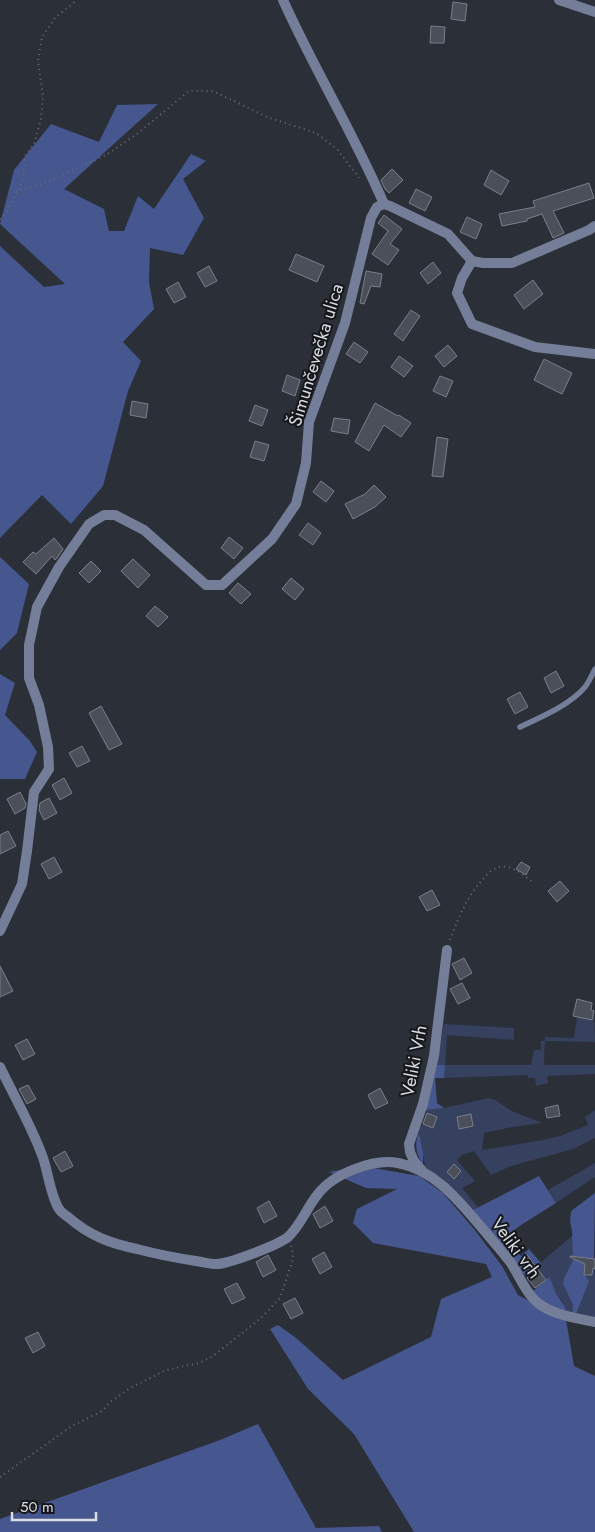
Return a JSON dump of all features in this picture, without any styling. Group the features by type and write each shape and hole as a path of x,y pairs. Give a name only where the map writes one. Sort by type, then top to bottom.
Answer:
{"street":[{"path":"283,0 297,32 339,110 384,204 448,234 472,261 483,264 512,263 595,226"},
{"path":"559,0 595,12"},
{"name":"Šimunčevečka ulica","path":"0,931 22,884 28,851 34,792 49,769 48,747 39,704 29,678 29,645 37,607 59,567 88,524 104,515 115,515 144,530 206,585 222,585 272,539 296,504 306,463 309,422 344,323 371,218 378,207 384,204"},
{"path":"472,261 462,278 457,293 472,324 535,347 595,354"},
{"name":"Veliki Vrh","path":"424,1173 414,1161 409,1144 423,1104 434,1056 447,950"},
{"path":"0,1067 42,1155 59,1209 81,1228 110,1243 170,1257 217,1264 253,1254 288,1237 318,1193 329,1183 343,1175 371,1163 382,1161 399,1163 424,1173"},
{"name":"Veliki vrh","path":"424,1173 434,1179 463,1205 506,1256 532,1298 538,1304 559,1313 595,1322"}],"lane":[{"path":"520,727 547,714 571,699 586,687 595,669"}],"path":[{"path":"0,219 23,179 25,156 34,144 41,119 43,96 38,61 42,37 55,18 77,0"},
{"path":"16,192 43,184 106,155 138,134 189,91 213,91 267,117 316,132 337,149 364,184"},
{"path":"447,950 461,910 471,892 490,871 502,866 510,867 534,883"},
{"path":"0,1477 72,1426 102,1411 108,1403 130,1388 166,1370 199,1363 213,1356 261,1318 280,1298 292,1262 293,1255 288,1237"}],"shaded area":[{"path":"158,104 64,189 104,209 109,231 124,231 138,196 154,209 191,154 206,161 183,179 204,218 183,255 150,248 149,282 154,309 123,342 141,361 128,391 103,486 71,524 42,495 0,538 0,246 44,287 65,284 0,224 14,170 51,124 99,142 117,105"},
{"path":"0,557 29,584 17,633 0,650"},
{"path":"0,674 15,683 5,715 30,741 37,752 25,779 0,779"},
{"path":"594,1011 595,1042 545,1041 545,1037 574,1038 577,1017 592,1020"},
{"path":"444,1024 514,1028 514,1040 447,1035 445,1065 531,1065 534,1050 541,1050 541,1041 545,1041 545,1065 595,1065 595,1074 547,1076 548,1083 536,1086 535,1078 528,1078 528,1075 444,1078 444,1065 437,1065"},
{"path":"437,1065 445,1065 444,1078 435,1078 437,1103 444,1108 426,1110"},
{"path":"488,1098 495,1100 512,1111 542,1123 484,1133 482,1150 560,1136 588,1125 585,1117 595,1110 595,1138 573,1149 511,1166 491,1175 474,1151 462,1155 457,1160 475,1181 462,1188 478,1207 471,1211 426,1169 419,1131 423,1124 433,1128 437,1117 427,1113 426,1110"},
{"path":"419,1133 423,1153 423,1164 416,1149"},
{"path":"595,1163 595,1177 556,1203 548,1190"},
{"path":"362,1166 419,1176 443,1193 502,1266 518,1295 566,1320 574,1366 595,1376 595,1532 414,1532 354,1434 308,1389 270,1329 278,1325 295,1337 343,1380 431,1337 441,1299 492,1277 486,1264 373,1243 353,1223 357,1209 397,1189 366,1188 329,1172"},
{"path":"539,1176 556,1203 503,1239 521,1256 529,1249 541,1263 524,1275 471,1211"},
{"path":"595,1193 594,1259 585,1258 584,1274 589,1281 576,1314 572,1313 573,1305 563,1284 573,1260 571,1211"},
{"path":"573,1235 573,1261 563,1284 573,1305 572,1313 566,1312 563,1302 554,1291 549,1278 546,1280 538,1270 527,1278 524,1275"},
{"path":"593,1268 595,1269 595,1319 576,1314 584,1275 592,1275"},
{"path":"549,1277 566,1312 541,1302 533,1291"},
{"path":"258,1424 316,1528 379,1526 382,1532 0,1532 0,1519 220,1440"}],"building":[{"path":"453,2 467,4 465,21 451,19"},
{"path":"431,26 445,27 444,43 430,43"},
{"path":"392,169 403,180 389,193 381,180"},
{"path":"491,170 509,181 501,195 484,185"},
{"path":"589,183 594,198 553,211 564,233 553,238 542,214 527,219 527,221 502,226 499,214 535,207 533,201"},
{"path":"416,189 432,197 425,211 409,203"},
{"path":"384,215 402,229 390,244 399,250 388,265 372,254 388,231 378,223"},
{"path":"467,217 482,224 476,239 460,232"},
{"path":"296,254 324,266 317,282 289,270"},
{"path":"433,262 441,273 428,284 420,273"},
{"path":"209,266 217,281 205,287 197,273"},
{"path":"366,271 382,274 380,287 371,286 364,304 360,303"},
{"path":"533,280 543,294 524,309 514,295"},
{"path":"178,282 186,297 174,303 166,289"},
{"path":"411,310 420,316 403,341 394,334"},
{"path":"354,342 368,352 360,363 346,354"},
{"path":"448,345 457,356 444,367 435,356"},
{"path":"399,356 413,366 404,377 391,367"},
{"path":"544,359 572,373 562,394 534,380"},
{"path":"287,375 300,380 295,396 282,391"},
{"path":"440,376 453,381 446,397 433,391"},
{"path":"132,401 148,404 146,418 130,415"},
{"path":"375,403 411,423 401,437 384,425 369,451 355,442"},
{"path":"255,405 268,410 262,426 249,421"},
{"path":"334,418 350,420 348,434 331,431"},
{"path":"437,437 448,439 443,477 432,476"},
{"path":"255,441 269,445 264,461 250,457"},
{"path":"321,481 334,491 326,502 313,492"},
{"path":"374,485 386,497 375,507 353,519 345,504 365,494"},
{"path":"308,523 321,533 313,545 299,535"},
{"path":"229,537 243,548 234,559 221,548"},
{"path":"54,538 63,549 55,560 52,556 36,574 23,562 33,552 36,554"},
{"path":"133,559 150,575 138,588 121,571"},
{"path":"91,561 101,571 89,583 79,573"},
{"path":"291,578 304,589 295,600 282,589"},
{"path":"238,583 251,594 241,604 229,593"},
{"path":"155,606 168,617 158,627 146,616"},
{"path":"556,671 564,686 551,693 544,678"},
{"path":"520,692 528,707 515,714 507,699"},
{"path":"101,706 122,744 109,750 89,713"},
{"path":"82,746 90,761 77,767 69,753"},
{"path":"64,778 72,793 60,800 52,785"},
{"path":"20,792 26,804 25,808 15,814 7,799"},
{"path":"49,798 57,813 44,820 39,810 40,803"},
{"path":"8,831 16,846 0,854 0,835"},
{"path":"54,857 62,872 49,879 41,864"},
{"path":"521,862 530,867 526,875 516,869"},
{"path":"560,881 569,891 557,902 548,891"},
{"path":"432,890 440,905 427,911 419,897"},
{"path":"464,958 472,973 460,980 452,964"},
{"path":"0,966 13,991 0,997"},
{"path":"462,983 470,998 458,1004 450,989"},
{"path":"577,999 592,1003 591,1010 594,1011 592,1020 573,1016"},
{"path":"27,1039 35,1054 23,1060 15,1045"},
{"path":"28,1085 36,1099 27,1104 19,1089"},
{"path":"380,1088 388,1103 375,1109 368,1095"},
{"path":"558,1105 560,1116 547,1118 545,1108"},
{"path":"427,1113 437,1117 433,1128 423,1124"},
{"path":"471,1114 473,1126 459,1129 457,1117"},
{"path":"65,1151 73,1166 61,1172 53,1158"},
{"path":"454,1164 461,1171 454,1179 447,1172"},
{"path":"269,1201 277,1216 264,1223 257,1208"},
{"path":"325,1206 333,1221 320,1228 313,1214"},
{"path":"324,1252 332,1267 320,1274 312,1259"},
{"path":"268,1255 276,1270 263,1277 256,1262"},
{"path":"527,1255 546,1280 535,1288 527,1278 538,1270 527,1269 520,1261"},
{"path":"570,1256 595,1259 595,1269 593,1268 592,1275 584,1275 585,1264"},
{"path":"237,1283 245,1298 232,1304 224,1289"},
{"path":"295,1298 303,1313 291,1319 283,1304"},
{"path":"38,1332 45,1346 33,1353 25,1338"}]}
